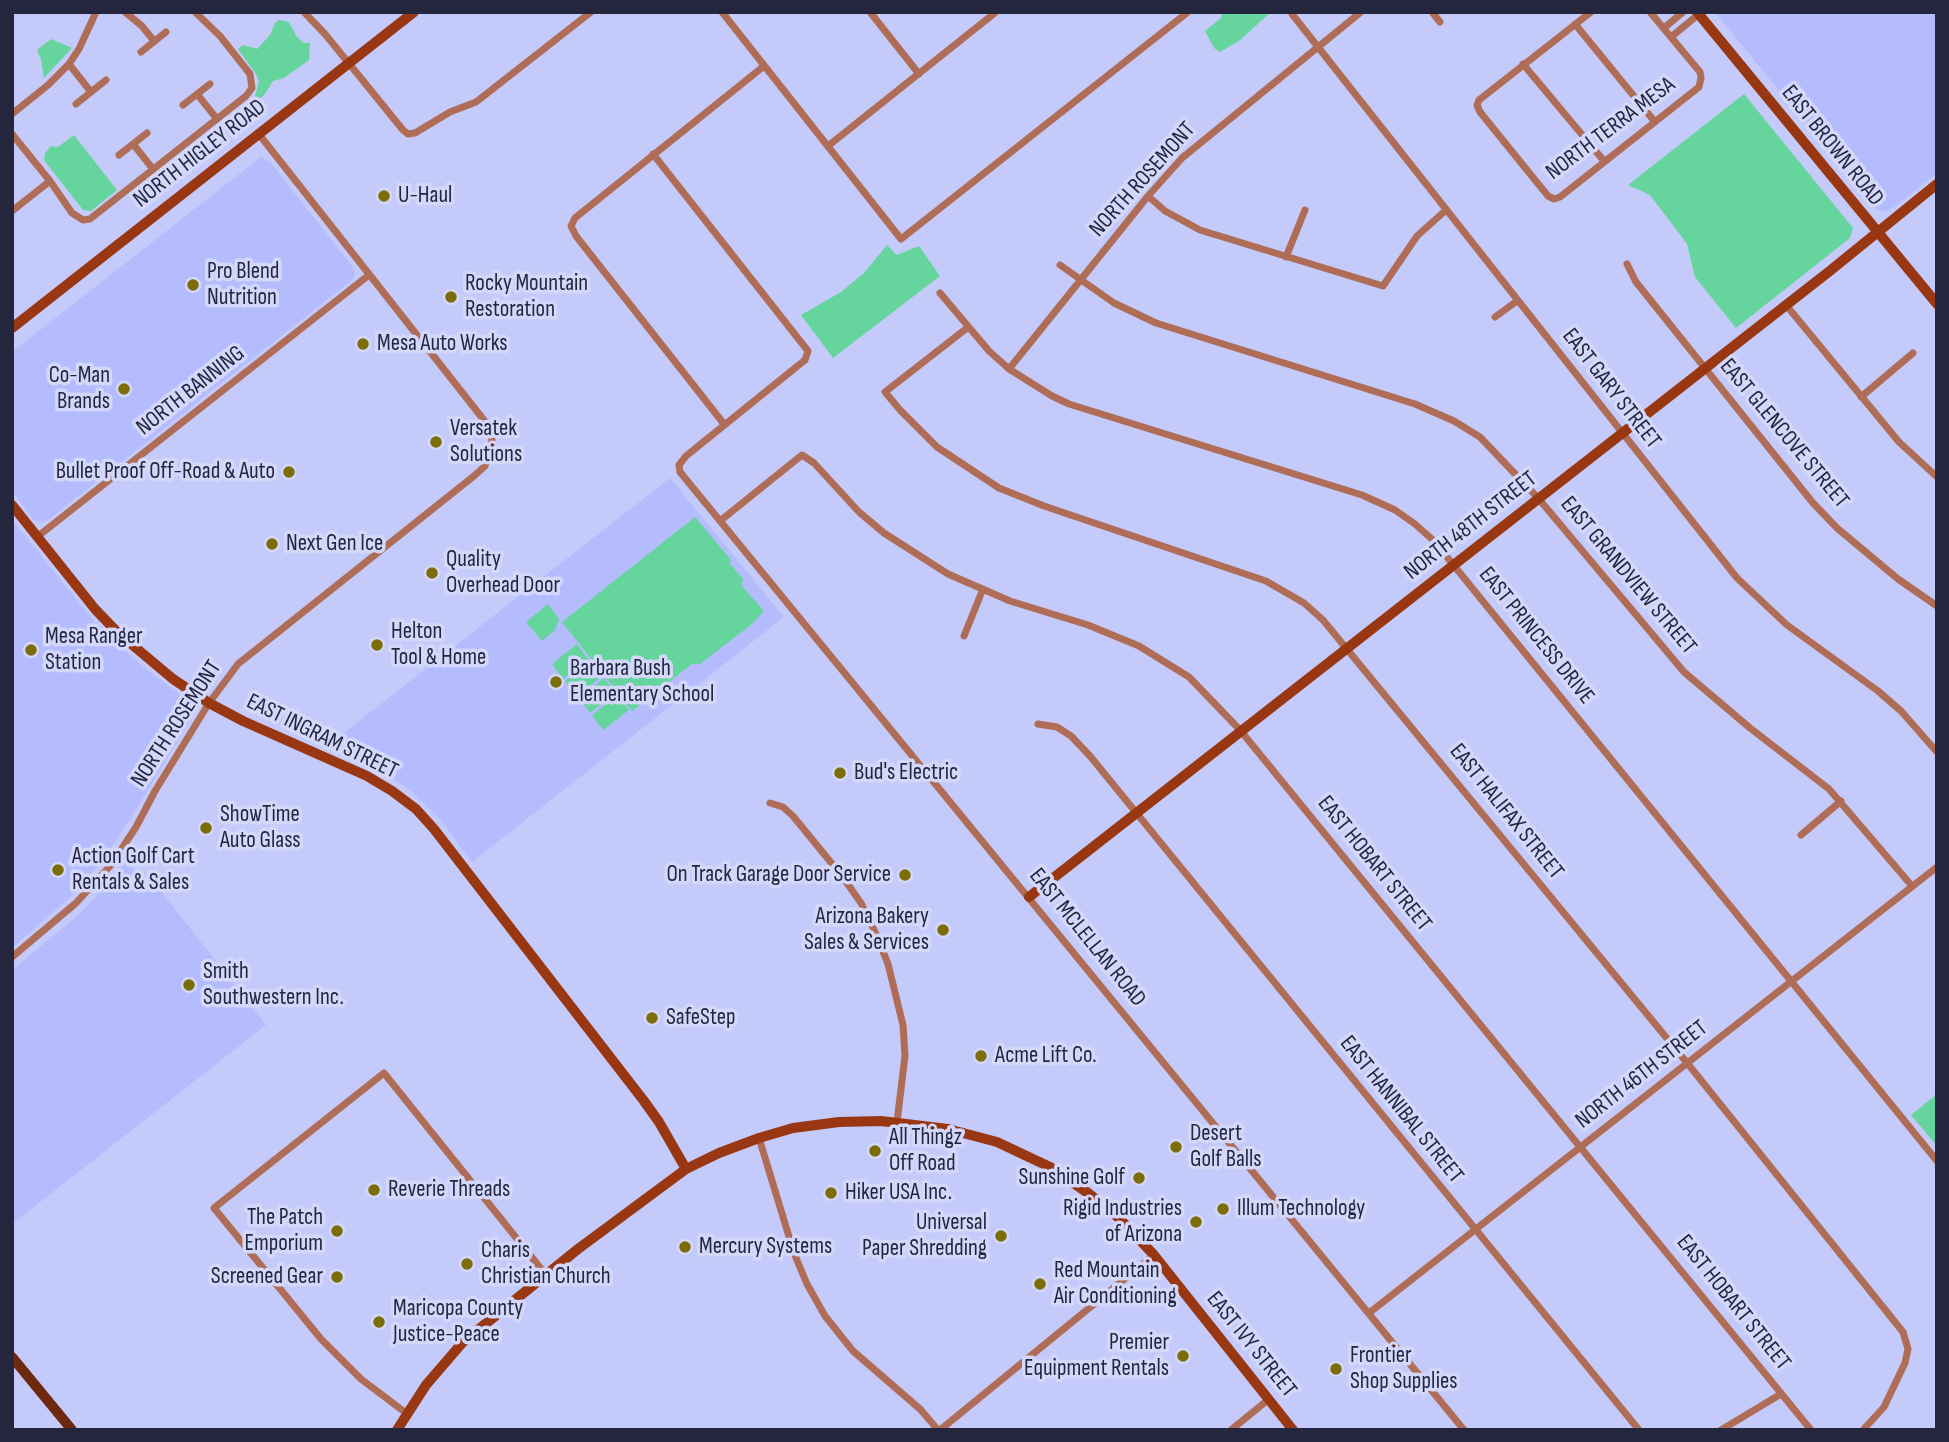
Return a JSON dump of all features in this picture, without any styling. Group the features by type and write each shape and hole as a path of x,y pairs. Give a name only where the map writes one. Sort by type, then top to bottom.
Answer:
{"main road":[{"path":"12,1357 72,1430"}],"street":[{"path":"12,114 69,64 96,12"},
{"path":"125,12 142,26 154,41"},
{"path":"12,135 72,213 83,220 90,219 246,96 252,88 250,74 220,36 195,12"},
{"path":"304,12 408,134 476,102 591,12"},
{"name":"NORTH HIGLEY ROAD","path":"12,328 414,12"},
{"path":"722,12 901,239 1188,12"},
{"path":"870,12 919,74"},
{"path":"828,146 996,12"},
{"name":"NORTH ROSEMONT","path":"1009,369 1148,196 1199,142 1361,12"},
{"path":"1433,12 1440,22"},
{"name":"NORTH TERRA MESA","path":"1591,12 1479,100 1478,105 1480,112 1548,196 1554,198 1560,197 1699,87 1700,72 1671,37"},
{"path":"1650,12 1671,37 1698,13"},
{"path":"1664,29 1683,12"},
{"name":"EAST BROWN ROAD","path":"1698,13 1937,304"},
{"name":"EAST GARY STREET","path":"1292,14 1621,433 1746,587 1787,625 1878,691 1901,711 1937,752"},
{"path":"1575,24 1655,122"},
{"path":"141,52 166,32"},
{"path":"69,64 91,92"},
{"path":"1523,64 1604,161"},
{"path":"653,154 808,352 805,360 724,424 576,236 571,226 575,218 653,154 764,66"},
{"path":"76,104 106,80"},
{"path":"183,105 210,84"},
{"path":"197,94 217,119"},
{"path":"119,155 147,133"},
{"path":"258,133 369,275"},
{"path":"133,144 153,169"},
{"path":"12,211 50,181"},
{"name":"NORTH 48TH STREET","path":"1029,897 1878,233 1937,184"},
{"path":"1148,196 1165,211 1200,230 1383,286 1416,236 1446,210"},
{"path":"1286,257 1305,210"},
{"name":"EAST GLENCOVE STREET","path":"1627,264 1636,282 1814,503 1837,528 1898,579 1937,606"},
{"name":"EAST GRANDVIEW STREET","path":"1060,265 1114,303 1156,323 1430,409 1480,437 1538,498 1684,672 1749,728 1813,775 1841,801 1912,886"},
{"name":"NORTH ROSEMONT","path":"12,957 76,903 111,864 136,827 209,703 238,664 485,466 492,439 487,424 369,275"},
{"name":"NORTH BANNING","path":"37,537 369,275"},
{"name":"EAST PRINCESS DRIVE","path":"940,293 967,328 1009,369 1030,384 1069,404 1362,495 1395,510 1415,524 1434,541 1937,1161"},
{"path":"1495,317 1517,301"},
{"path":"1786,305 1899,442 1937,477"},
{"name":"EAST HALIFAX STREET","path":"967,328 885,392 937,447 999,488 1275,585 1304,603 1323,620 1688,1064 1903,1332 1908,1349 1905,1363 1884,1407 1863,1430"},
{"path":"1861,397 1913,354"},
{"name":"EAST MCLELLAN ROAD","path":"724,424 686,456 679,465 681,472 1464,1430"},
{"name":"EAST HOBART STREET","path":"720,521 803,455 814,463 859,512 884,533 948,574 1010,601 1087,625 1139,646 1189,677 1240,730 1811,1430"},
{"name":"EAST INGRAM STREET","path":"12,505 71,581 117,632 173,679 243,721 368,776 415,809 434,829 639,1094 659,1122 685,1169"},
{"path":"964,636 983,589"},
{"name":"EAST HANNIBAL STREET","path":"1038,724 1057,727 1071,737 1639,1430"},
{"path":"1801,835 1841,801"},
{"path":"397,1430 426,1385 463,1342 685,1169 719,1153 793,1128 839,1122 897,1122 905,1056 904,1025 888,964 861,903 842,876 793,816 783,807 771,803"},
{"name":"NORTH 46TH STREET","path":"1369,1314 1937,867"},
{"path":"407,1413 361,1379 328,1346 214,1208 384,1073 546,1275"},
{"name":"EAST IVY STREET","path":"897,1122 948,1129 997,1142 1051,1167 1072,1180 1119,1218 1154,1255 1293,1430"},
{"path":"759,1138 794,1251 807,1284 825,1316 853,1351 920,1409 939,1430 1154,1255"},
{"path":"1721,1430 1781,1394"},
{"path":"1231,1430 1269,1399"}],"shaded area":[{"path":"1715,12 1937,12 1937,173 1893,208 1885,212 1875,208"},
{"path":"261,157 270,162 354,269 352,280 47,521 34,520 12,491 12,352"},
{"name":"Barbara Bush Elementary School","path":"670,478 784,617 472,862 439,818 410,790 379,769 327,746"},
{"path":"12,520 98,626 143,667 188,701 194,711 102,862 70,897 12,948"},
{"path":"123,862 156,885 266,1025 12,1224 12,970 76,917"}],"green space":[{"path":"1222,12 1271,12 1239,41 1220,52 1214,48 1205,31 1221,18"},
{"path":"279,20 289,22 297,37 304,43 310,43 309,60 284,78 273,81 257,101 255,96 259,82 238,49 243,45 257,49"},
{"path":"51,39 72,48 44,78 37,50"},
{"path":"1744,94 1853,228 1850,238 1736,328 1695,277 1687,244 1650,195 1628,185"},
{"path":"74,135 117,190 91,211 83,210 44,160 45,153 51,146 58,147"},
{"path":"887,245 897,255 919,246 940,276 833,358 801,315 841,292 864,273"},
{"path":"695,517 731,560 730,564 743,579 742,586 764,611 752,624 700,664 692,664 632,711 562,622"},
{"path":"548,604 559,619 555,630 542,641 526,622"},
{"path":"577,644 588,659 563,679 552,664"},
{"path":"591,661 602,676 577,696 565,681"},
{"path":"604,678 615,693 590,713 579,698"},
{"path":"617,695 629,710 603,730 592,715"},
{"path":"1937,1094 1937,1146 1911,1115"}],"place":[{"name":"U-Haul","path":"384,196"},
{"name":"Pro Blend Nutrition","path":"193,285"},
{"name":"Rocky Mountain Restoration","path":"451,297"},
{"name":"Mesa Auto Works","path":"363,344"},
{"name":"Co-Man Brands","path":"124,389"},
{"name":"Versatek Solutions","path":"436,442"},
{"name":"Bullet Proof Off-Road & Auto","path":"289,472"},
{"name":"Next Gen Ice","path":"272,544"},
{"name":"Quality Overhead Door","path":"432,573"},
{"name":"Helton Tool & Home","path":"377,645"},
{"name":"Mesa Ranger Station","path":"31,650"},
{"name":"Barbara Bush Elementary School","path":"556,682"},
{"name":"Bud's Electric","path":"840,773"},
{"name":"ShowTime Auto Glass","path":"206,828"},
{"name":"Action Golf Cart Rentals & Sales","path":"58,870"},
{"name":"On Track Garage Door Service","path":"905,875"},
{"name":"Arizona Bakery Sales & Services","path":"943,930"},
{"name":"Smith Southwestern Inc.","path":"189,985"},
{"name":"SafeStep","path":"652,1018"},
{"name":"Acme Lift Co.","path":"981,1056"},
{"name":"Desert Golf Balls","path":"1176,1147"},
{"name":"All Thingz Off Road","path":"875,1151"},
{"name":"Sunshine Golf","path":"1139,1178"},
{"name":"Reverie Threads","path":"374,1190"},
{"name":"Hiker USA Inc.","path":"831,1193"},
{"name":"Illum Technology","path":"1223,1209"},
{"name":"Rigid Industries of Arizona","path":"1196,1222"},
{"name":"The Patch Emporium","path":"337,1231"},
{"name":"Universal Paper Shredding","path":"1001,1236"},
{"name":"Mercury Systems","path":"685,1247"},
{"name":"Charis Christian Church","path":"467,1264"},
{"name":"Screened Gear","path":"337,1277"},
{"name":"Red Mountain Air Conditioning","path":"1040,1284"},
{"name":"Maricopa County Justice-Peace","path":"379,1322"},
{"name":"Premier Equipment Rentals","path":"1183,1356"},
{"name":"Frontier Shop Supplies","path":"1336,1369"}]}
